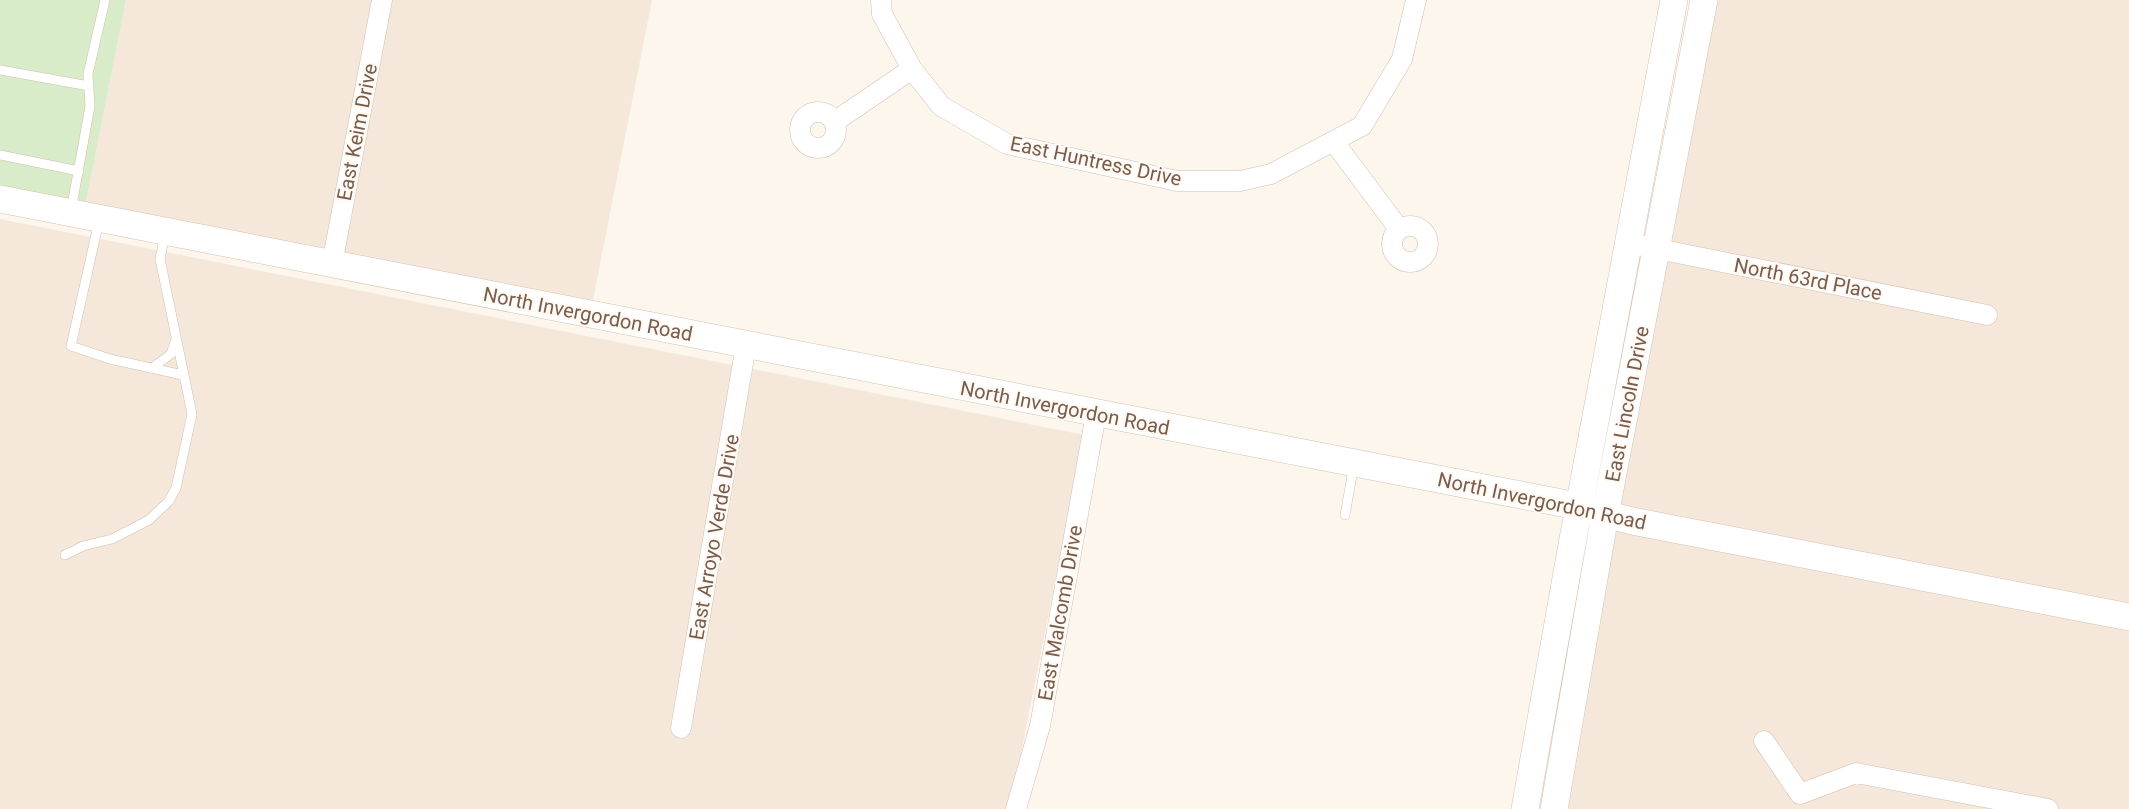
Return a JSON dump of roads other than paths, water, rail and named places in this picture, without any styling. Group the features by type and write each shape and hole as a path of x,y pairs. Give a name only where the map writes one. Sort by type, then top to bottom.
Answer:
{"street":[{"name":"East Keim Drive","path":"332,264 382,0"},
{"name":"East Huntress Drive","path":"881,0 882,14 912,69 941,106 1007,144 1177,181 1240,181 1271,174 1362,126 1402,59 1416,0"},
{"name":"East Lincoln Drive","path":"1526,805 1578,507 1674,0"},
{"name":"East Lincoln Drive","path":"1554,807 1605,514 1704,0"},
{"path":"834,122 912,69"},
{"path":"1334,142 1399,229"},
{"name":"North Invergordon Road","path":"0,199 1355,463 2129,617"},
{"name":"North 63rd Place","path":"1628,243 1987,315"},
{"name":"East Arroyo Verde Drive","path":"681,728 746,345"},
{"name":"East Malcomb Drive","path":"1016,809 1040,726 1096,414"},
{"path":"1764,741 1796,802 1856,773 2048,809"},
{"path":"1526,805 1554,807"}],"lane":[{"path":"71,213 90,106 88,74 105,0"},
{"path":"0,70 89,86"},
{"path":"0,155 79,171"},
{"path":"100,219 71,346 110,359 183,375"},
{"path":"65,555 83,546 112,539 131,531 149,520 169,501 176,488 191,429 192,414 160,259 166,232"},
{"path":"152,368 171,354 176,340"},
{"path":"1345,515 1355,463"}]}
